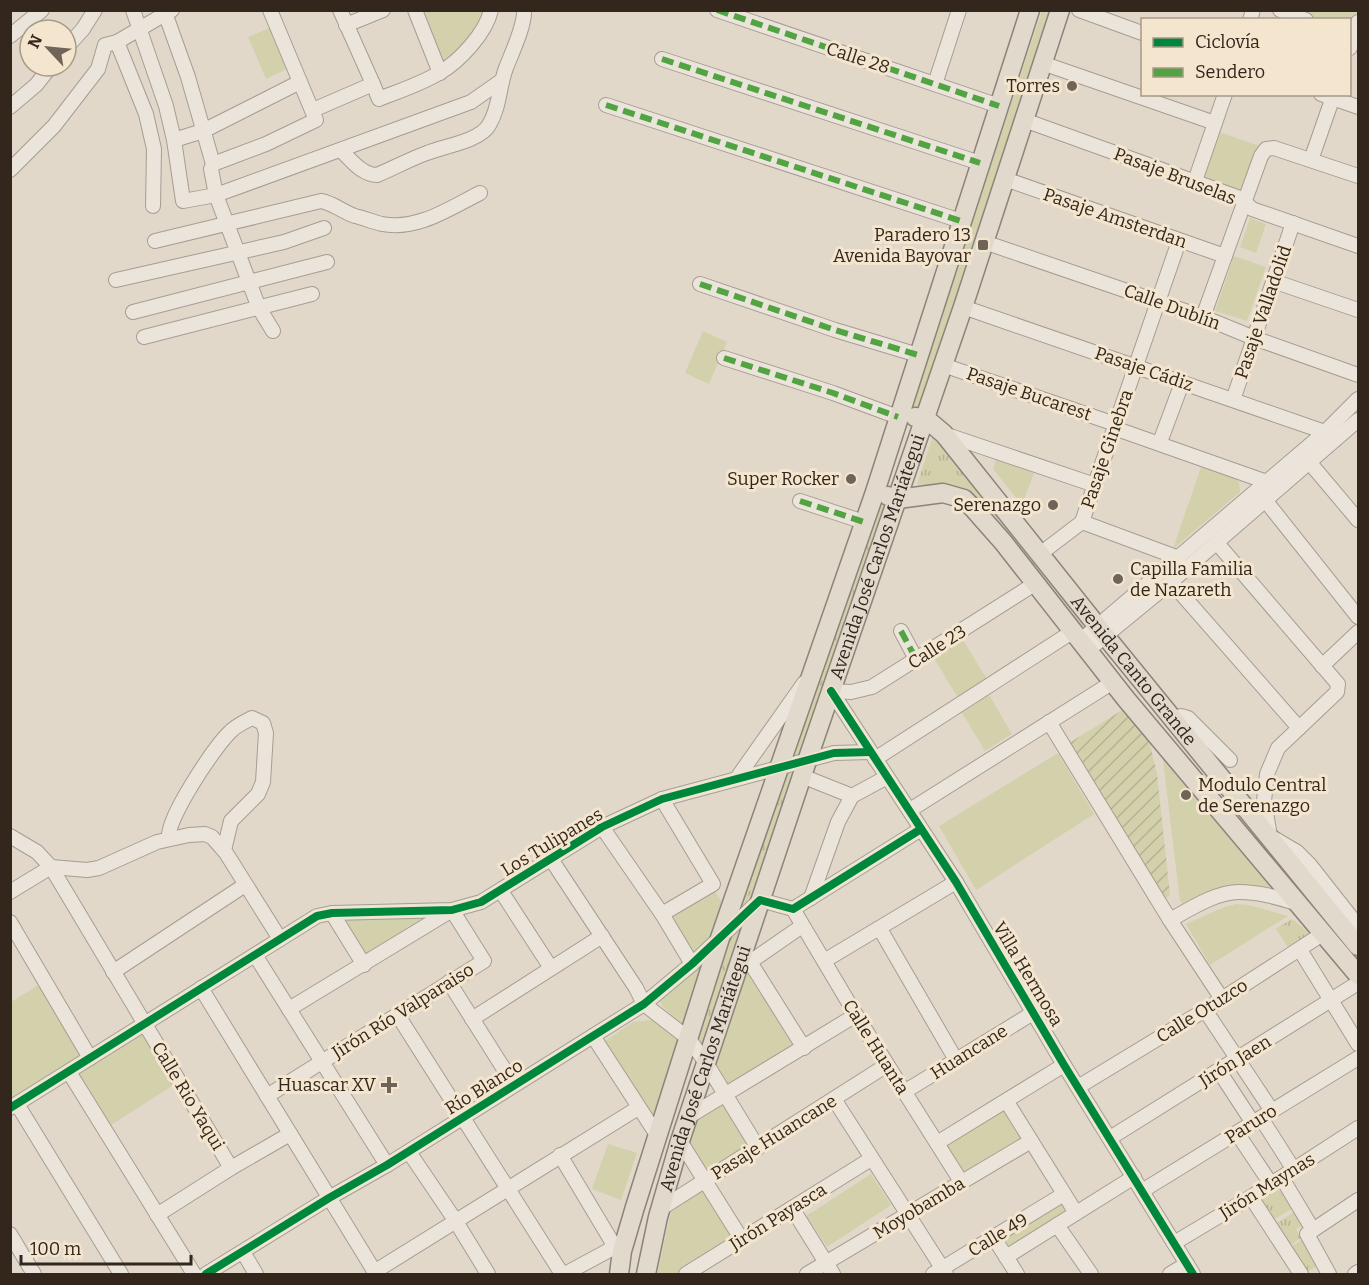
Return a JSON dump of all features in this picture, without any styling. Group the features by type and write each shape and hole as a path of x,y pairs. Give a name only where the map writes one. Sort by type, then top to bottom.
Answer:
{"main road":[{"name":"Avenida José Carlos Mariátegui","path":"619,1275 618,1249 689,1039 720,938 875,492 1030,10"},
{"name":"Avenida José Carlos Mariátegui","path":"646,1275 660,1209 680,1140 706,1063 746,960 760,900 963,307 1060,10"},
{"path":"898,417 925,417"},
{"name":"Avenida Canto Grande","path":"925,417 944,434 1359,946"},
{"name":"Avenida Canto Grande","path":"875,492 898,499 943,493 964,499 1003,542 1113,682 1359,975"}],"street":[{"path":"10,36 42,10"},
{"path":"78,34 95,10"},
{"path":"133,10 166,106 174,140 183,201 216,195 471,102 501,81"},
{"path":"213,164 267,144 316,120 270,10"},
{"path":"340,10 379,99 440,73 483,33 491,10"},
{"path":"346,25 383,10"},
{"path":"415,10 440,73"},
{"path":"341,150 362,171 370,175 377,175 425,153 458,143 488,128 500,98 501,81 516,43 524,10"},
{"name":"Calle 28","path":"717,10 999,106"},
{"path":"935,84 959,10"},
{"path":"1079,10 1141,32"},
{"path":"1280,10 1301,18"},
{"path":"10,170 54,126 98,69 105,45 117,42 167,12 213,164 211,169 216,195 259,308 273,331"},
{"path":"1353,39 1359,21"},
{"path":"117,42 146,114 153,148 153,206"},
{"path":"662,59 980,163"},
{"path":"1042,63 1215,123"},
{"path":"10,107 42,78"},
{"path":"174,140 203,131 300,82"},
{"path":"313,110 373,84"},
{"path":"1195,181 1224,96"},
{"path":"1311,160 1329,96 1359,107"},
{"path":"606,105 961,220"},
{"name":"Pasaje Bruselas","path":"1024,120 1195,181 1240,198 1252,208 1359,246"},
{"path":"1203,317 1261,156 1266,149 1274,148 1359,176"},
{"name":"Pasaje Amsterdan","path":"1005,179 1225,256"},
{"path":"154,241 321,201 329,202 349,214 382,224 400,225 426,220 480,193"},
{"name":"Pasaje Valladolid","path":"1233,400 1293,223"},
{"path":"116,280 284,242 324,228"},
{"name":"Pasaje Ginebra","path":"1082,522 1179,241"},
{"name":"Calle Dublín","path":"984,242 1203,317 1254,338 1359,375"},
{"path":"133,312 327,262"},
{"path":"1273,281 1359,310"},
{"path":"700,284 835,330 918,355"},
{"path":"144,337 312,294"},
{"name":"Pasaje Cádiz","path":"963,307 1325,432"},
{"path":"724,358 833,393 898,417"},
{"name":"Pasaje Bucarest","path":"943,365 1160,442 1269,491"},
{"path":"1160,442 1182,383"},
{"path":"872,756 1102,631 1171,582 1216,543 1359,399"},
{"path":"1102,631 1179,558 1310,463 1358,423"},
{"path":"944,434 1095,485"},
{"path":"1310,463 1359,520"},
{"path":"1269,491 1359,617"},
{"path":"800,501 864,522"},
{"path":"1040,554 1082,522 1179,558"},
{"path":"1216,543 1339,688 1278,748 1266,774 1264,801 1270,836 1297,852 1311,865 1359,926"},
{"path":"1171,582 1299,728"},
{"name":"Calle 23","path":"831,692 851,692 873,687 1036,583"},
{"path":"901,631 916,659"},
{"path":"1322,666 1359,632"},
{"path":"737,778 814,670"},
{"path":"910,810 1113,682"},
{"name":"Villa Hermosa","path":"831,692 956,882 1064,1065 1190,1269"},
{"path":"1174,719 1181,716 1188,718 1230,760"},
{"path":"169,838 171,822 208,759 229,733 252,717 263,723 266,733 263,782 258,794 236,813 231,821 224,850"},
{"path":"1049,722 1170,920 1222,999"},
{"name":"Los Tulipanes","path":"280,939 317,916 332,913 452,910 481,902 602,827 662,799 779,768 805,769 834,753 872,756"},
{"path":"805,769 852,796"},
{"path":"812,898 838,822 852,796 887,777"},
{"path":"662,799 712,884 662,914"},
{"path":"602,827 662,914 692,964"},
{"path":"760,900 793,909 921,829"},
{"path":"10,892 51,867 87,870 99,868 169,838 206,834 218,842 224,850 280,939 14,1106 121,1275"},
{"name":"Calle Rio Yaqui","path":"10,836 37,852 51,867 231,1168"},
{"path":"551,859 644,1004 689,1039 758,1148"},
{"path":"824,961 956,882"},
{"path":"113,972 245,885"},
{"path":"501,891 551,968"},
{"path":"1170,920 1200,904 1237,892 1272,896 1299,904"},
{"name":"Río Blanco","path":"206,1275 220,1270 243,1252 329,1198 387,1166 644,1004 692,964 760,900"},
{"name":"Calle Huanta","path":"793,909 855,1015 962,1183"},
{"path":"289,1009 452,910"},
{"name":"Jirón Río Valparaiso","path":"267,1096 484,961 452,910"},
{"path":"332,913 364,965"},
{"path":"11,925 90,1058"},
{"path":"802,927 746,960 804,1048"},
{"path":"880,929 956,1060"},
{"name":"Calle Otuzco","path":"1078,1087 1205,1010 1324,933"},
{"path":"472,1018 602,936"},
{"path":"1300,950 1359,1044"},
{"path":"255,955 387,1166"},
{"path":"449,982 514,1085"},
{"name":"Jirón Jaen","path":"1110,1138 1359,983"},
{"path":"201,988 375,1273 455,1220 638,1108"},
{"path":"1205,1010 1239,1059 1282,1177 1313,1230"},
{"name":"Huancane","path":"904,1092 1034,1013"},
{"path":"398,1014 563,1275 618,1249 560,1155"},
{"path":"688,1117 855,1015"},
{"path":"593,1036 657,1135"},
{"name":"Paruro","path":"1142,1191 1359,1058"},
{"name":"Pasaje Huancane","path":"660,1209 887,1065"},
{"path":"937,1143 1064,1065"},
{"path":"1219,1071 1262,1117"},
{"path":"69,1072 194,1275"},
{"path":"834,1099 907,1215 940,1273"},
{"path":"1007,1102 1076,1213"},
{"name":"Jirón Maynas","path":"1174,1244 1359,1128"},
{"path":"1237,1133 1282,1177"},
{"path":"157,1215 290,1134"},
{"path":"680,1140 742,1240"},
{"name":"Moyobamba","path":"807,1275 830,1269 907,1215 1031,1141"},
{"path":"409,1152 455,1220 486,1274"},
{"name":"Jirón Payasca","path":"686,1275 871,1159"},
{"path":"1006,1257 1134,1177"},
{"name":"Calle 49","path":"940,1273 1064,1194"},
{"path":"1251,1197 1301,1275"},
{"path":"1329,1275 1307,1234 1359,1200"},
{"path":"792,1208 830,1269"},
{"path":"1057,1225 1091,1275"},
{"path":"10,1234 34,1275"},
{"path":"994,1238 1017,1275"},
{"path":"243,1252 256,1275"},
{"path":"1170,1275 1190,1269"}],"green space":[{"path":"417,11 486,11 483,22 445,66"},
{"path":"1042,11 1056,11 926,409 910,407"},
{"path":"1295,11 1358,11 1358,16 1351,28 1351,18 1317,18"},
{"path":"272,27 289,68 266,79 248,37"},
{"path":"1216,131 1260,146 1242,198 1198,182"},
{"path":"1250,218 1266,224 1256,253 1240,247"},
{"path":"1234,256 1266,267 1247,321 1215,311"},
{"path":"703,331 727,342 709,384 685,373"},
{"path":"934,433 1089,625 1081,631 966,492 917,484"},
{"path":"996,459 1034,473 1022,505 993,469"},
{"path":"1201,467 1235,478 1239,482 1240,492 1173,549"},
{"path":"882,504 886,506 806,755 792,759 877,506"},
{"path":"959,634 989,682 960,701 930,652"},
{"path":"988,693 1012,734 985,751 961,711"},
{"path":"1129,706 1150,744 1157,774 1170,895 1165,899 1069,743"},
{"path":"1161,744 1290,899 1253,890 1184,906 1180,901"},
{"path":"1058,753 1094,814 976,890 939,826"},
{"path":"798,768 756,902 738,912 786,770"},
{"path":"713,889 727,909 718,934 691,959 667,918"},
{"path":"1236,904 1249,905 1288,916 1210,965 1186,924"},
{"path":"438,913 364,959 339,918"},
{"path":"1291,919 1311,935 1289,949 1276,929"},
{"path":"748,922 705,1049 697,1040 730,937"},
{"path":"704,963 687,1029 662,1006 660,1001"},
{"path":"752,970 800,1046 728,1091 714,1070 747,971"},
{"path":"40,984 83,1054 11,1098 11,1002"},
{"path":"652,1020 661,1023 683,1041 655,1123 605,1041 633,1022"},
{"path":"143,1034 175,1084 108,1127 74,1075"},
{"path":"725,1100 752,1146 707,1175 686,1139 693,1119"},
{"path":"1003,1109 1023,1139 963,1178 944,1146"},
{"path":"608,1144 637,1153 621,1200 592,1189"},
{"path":"871,1174 891,1205 827,1247 806,1216"},
{"path":"1277,1187 1292,1209 1273,1220 1260,1198"},
{"path":"704,1189 737,1237 675,1274 657,1274 671,1212"},
{"path":"1060,1199 1068,1212 1006,1250 998,1237"},
{"path":"1294,1212 1303,1225 1296,1229 1301,1238 1289,1246 1275,1224"},
{"path":"1302,1240 1317,1266 1306,1273 1290,1247"}],"marked path":[{"path":"717,10 999,106"},
{"path":"662,59 980,163"},
{"path":"606,105 961,221"},
{"path":"700,284 835,330 918,355"},
{"path":"724,358 833,393 898,417"},
{"path":"800,501 864,522"},
{"path":"901,631 916,659"}],"cycle path":[{"path":"831,691 956,882 1064,1065 1193,1274"},
{"path":"10,1108 317,916 332,913 452,910 481,902 602,827 662,799 834,753 870,752"},
{"path":"206,1274 387,1165 644,1004 692,964 760,900 793,909 921,829"}],"place":[{"name":"Torres","path":"1072,86"},
{"name":"Paradero 13 Avenida Bayovar","path":"983,245"},
{"name":"Super Rocker","path":"851,479"},
{"name":"Serenazgo","path":"1053,505"},
{"name":"Capilla Familia de Nazareth","path":"1118,579"},
{"name":"Modulo Central de Serenazgo","path":"1186,795"},
{"name":"Huascar XV","path":"389,1085"}]}
